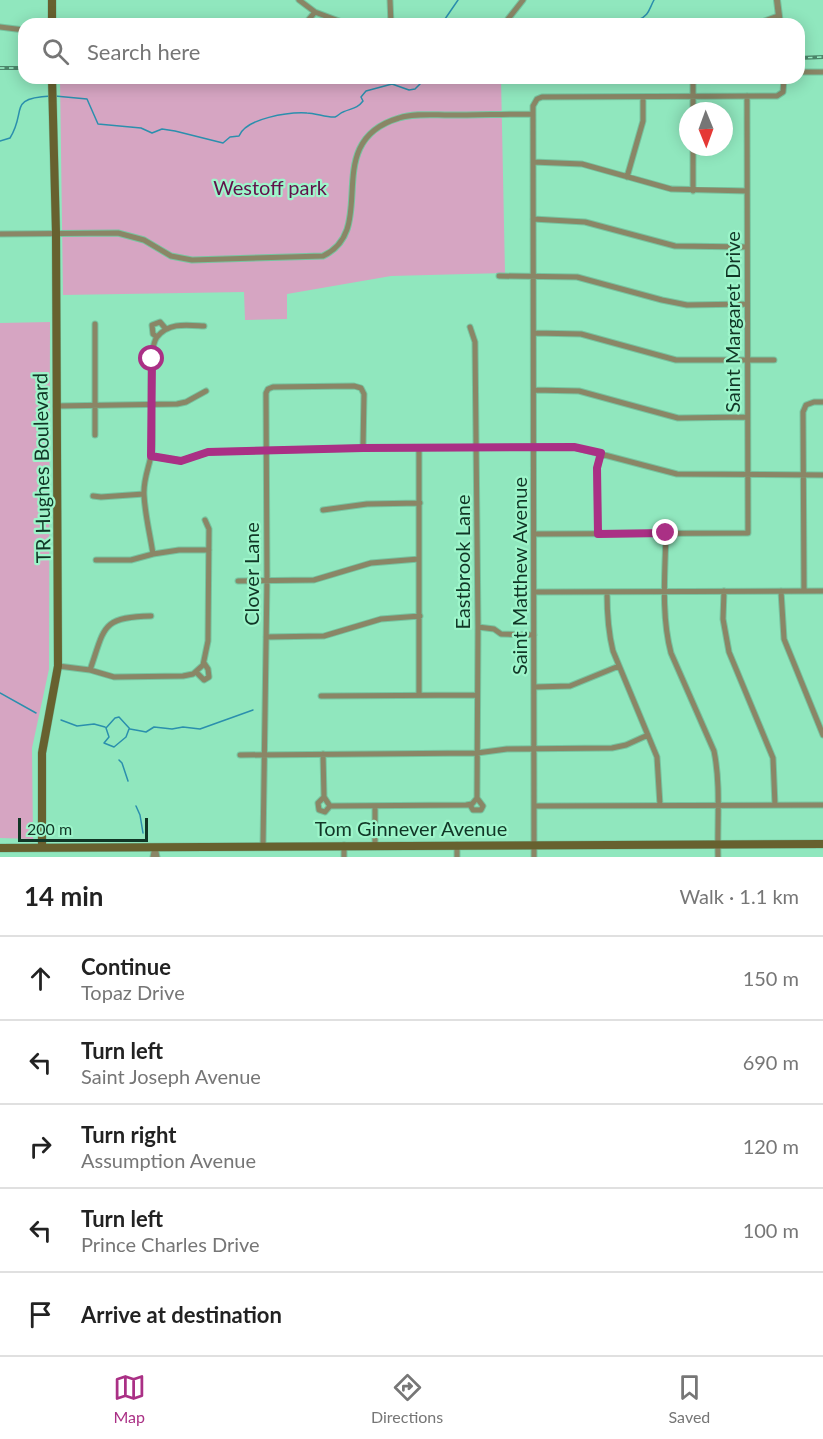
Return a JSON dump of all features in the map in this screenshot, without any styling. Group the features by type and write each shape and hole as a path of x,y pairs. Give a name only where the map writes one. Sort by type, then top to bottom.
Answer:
{"main road":[{"path":"52,0 52,18"},
{"name":"TR Hughes Boulevard","path":"42,853 42,753 58,666 56,233 52,84"},
{"name":"Tom Ginnever Avenue","path":"0,848 42,853 155,847 823,844"}],"street":[{"path":"299,0 315,12 331,18"},
{"path":"390,0 391,18"},
{"path":"509,18 523,0"},
{"path":"773,18 778,16 777,0"},
{"path":"310,18 315,12"},
{"path":"0,27 18,29"},
{"path":"805,72 823,72"},
{"path":"693,84 693,102"},
{"path":"0,234 118,233 144,240 171,256 192,260 323,256 335,249 347,232 354,167 360,145 369,134 395,119 413,116 532,114 535,102 542,97 777,96 780,95 784,84"},
{"name":"Saint Margaret Drive","path":"666,533 748,533 747,96"},
{"path":"627,177 643,121 643,97"},
{"name":"Saint Matthew Avenue","path":"532,114 536,806 534,857"},
{"path":"693,156 693,191"},
{"path":"533,162 582,164 671,189 747,190"},
{"path":"533,219 585,222 675,246 747,247"},
{"path":"500,276 577,277 673,303 747,304"},
{"path":"158,337 153,334 152,325 160,322 166,329"},
{"path":"95,324 95,435"},
{"path":"153,554 144,495 144,480 151,456 153,349 158,337 166,329 177,325 204,327"},
{"name":"Eastbrook Lane","path":"375,806 474,802 477,753 477,447 475,342 470,327"},
{"path":"534,333 581,334 676,360 774,360"},
{"name":"Clover Lane","path":"263,846 267,580 265,397 268,389 273,387 354,386 361,388 364,394 363,448"},
{"path":"534,390 579,391 678,417 747,417"},
{"path":"56,405 177,404 186,402 206,391"},
{"path":"804,591 804,408 809,403 823,402"},
{"path":"151,456 181,461 208,452 363,448 574,447 677,474 823,475"},
{"path":"419,448 419,695"},
{"path":"598,534 597,468 601,453"},
{"path":"93,496 144,495"},
{"path":"323,510 367,504 420,503"},
{"path":"58,666 124,677 183,676 196,672 204,663 208,642 209,529 205,520"},
{"path":"534,534 666,533 667,639 714,751 718,805 718,857"},
{"path":"96,560 131,560 179,550 209,550"},
{"path":"238,581 314,580 371,563 419,559"},
{"path":"724,591 725,637 773,759 775,805"},
{"path":"781,591 784,639 823,735"},
{"path":"535,592 823,591"},
{"path":"607,592 609,637 657,757 660,805"},
{"path":"90,670 109,625 117,619 151,616"},
{"path":"266,637 324,636 381,619 420,616"},
{"path":"478,627 494,629 506,635 534,635"},
{"path":"196,672 204,680 209,677 204,663"},
{"path":"535,687 570,686 619,666"},
{"path":"321,696 477,695"},
{"path":"240,755 477,753 507,749 612,748 626,745 648,735"},
{"path":"323,754 324,798 329,805"},
{"path":"324,798 318,803 319,810 325,812 329,805"},
{"path":"329,805 375,806 375,845"},
{"path":"536,806 823,805"},
{"path":"344,845 344,857"},
{"path":"457,845 457,857"},
{"path":"155,847 155,857"}],"green space":[{"name":"Westoff park","path":"60,84 501,84 505,273 391,276 287,294 287,319 245,320 244,292 63,295"},
{"path":"50,322 49,669 32,748 33,839 0,838 0,323"}],"waterway":[{"path":"446,18 458,0"},
{"path":"642,18 647,14 654,0"},
{"path":"55,96 87,99 98,124 141,128 152,133 162,129 223,143 230,137 239,136 250,125 269,117 299,113 335,117 359,106 363,101 361,97 366,91 392,84"},
{"path":"392,84 409,90 415,89 420,84"},
{"path":"0,141 10,138 23,103 37,97 51,96"},
{"path":"0,693 36,713"},
{"path":"106,728 115,718 119,717 130,729 146,732 154,727 200,729 253,710"},
{"path":"61,720 77,726 94,724 105,727"},
{"path":"106,728 109,737 104,743 114,747 126,737 129,729"},
{"path":"119,760 128,781"},
{"path":"136,806 143,833"}],"railway":[{"path":"805,58 823,57"},
{"path":"0,68 18,68"}],"route":[{"path":"152,359 151,456 181,461 208,452 363,448 574,447 601,453 597,468 598,534 666,533"}]}
